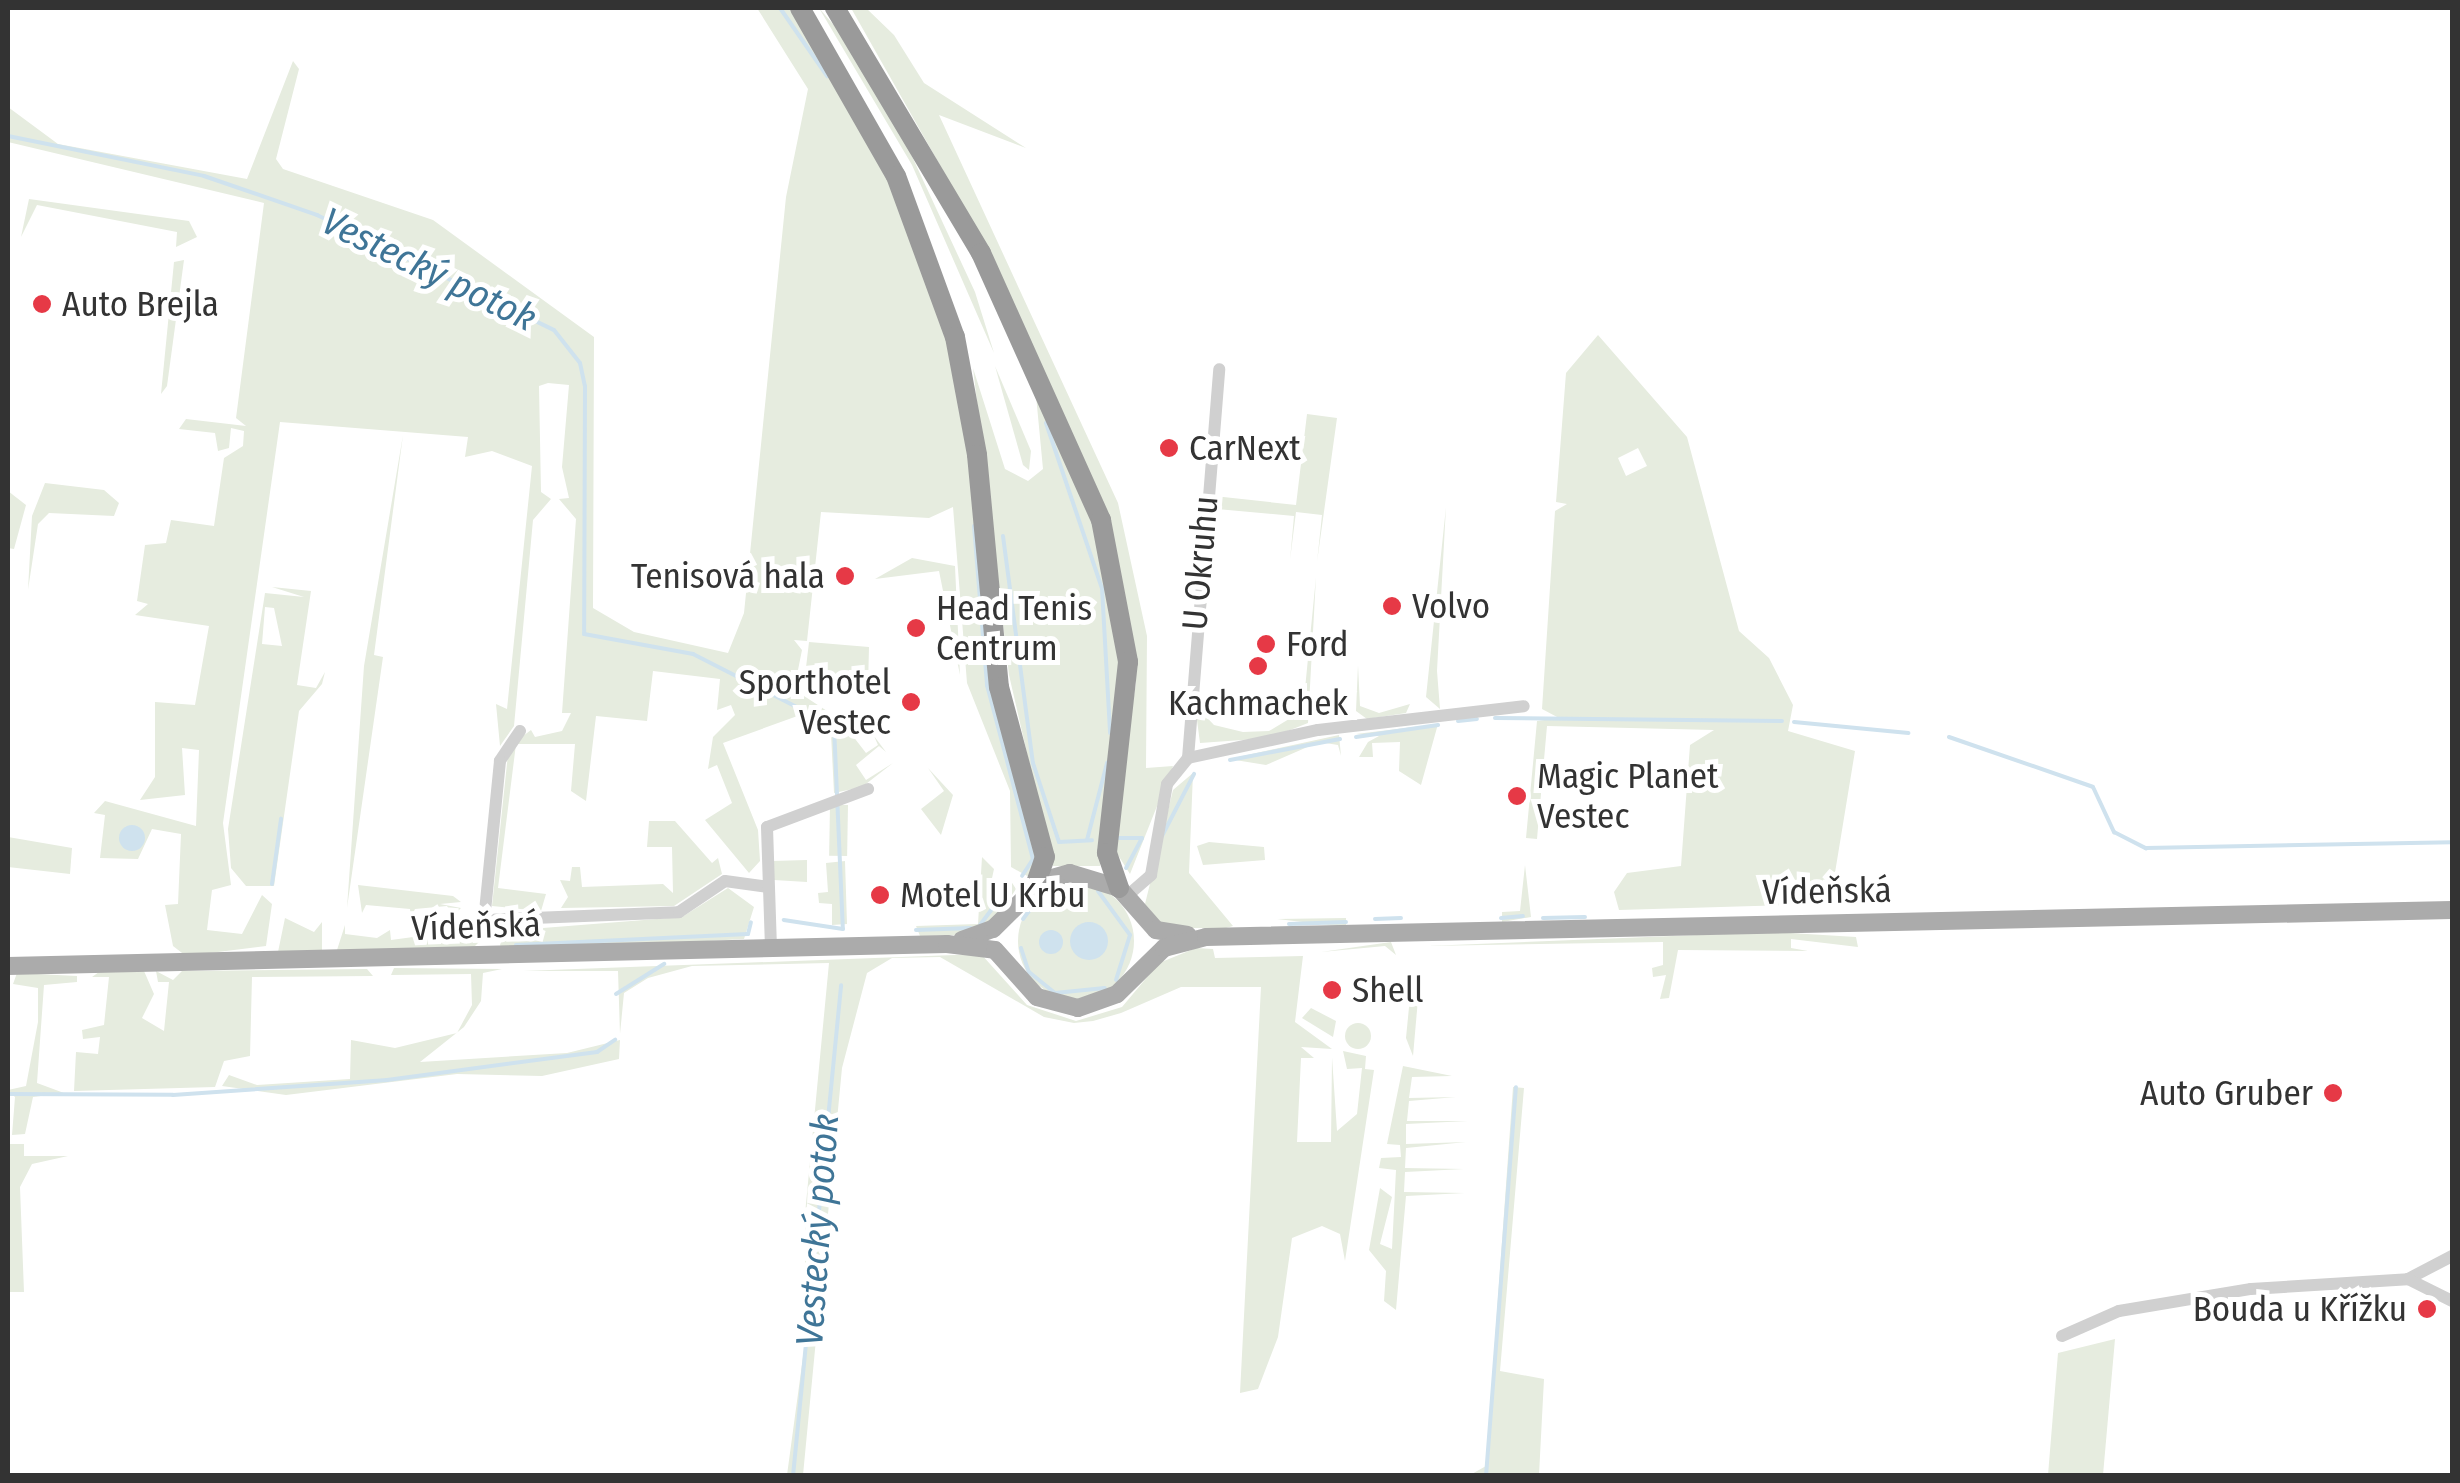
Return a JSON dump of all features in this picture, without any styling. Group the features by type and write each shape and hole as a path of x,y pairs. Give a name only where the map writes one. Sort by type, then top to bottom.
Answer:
{"highway":[{"path":"800,8 896,176 954,336 980,478 999,687 1045,857 1034,886"},
{"path":"835,8 981,253 1100,520 1128,662 1106,853 1128,899"}],"main road":[{"name":"Vídeňská","path":"946,944 986,933 1017,907 1034,886 1077,873 1128,899 1160,932 1204,938 2452,910"},
{"path":"1128,899 1144,946 1134,975"},
{"path":"1015,970 1007,937 1017,907"},
{"name":"Vídeňská","path":"8,966 946,944 990,948 1038,996 1072,1008 1104,1002 1164,948 1204,938"}],"street":[{"name":"U Okruhu","path":"1128,899 1151,875 1166,790 1188,758 1219,369"},
{"path":"1188,758 1318,730 1524,706"},
{"path":"520,731 500,761 484,920 679,912 725,882 768,888"},
{"path":"771,948 766,828 868,789"},
{"path":"2062,1336 2181,1297 2408,1279 2452,1256"},
{"path":"2408,1279 2452,1302"}],"shaded area":[{"path":"757,8 791,8 903,200 965,398 989,642 1039,855 1029,877 1011,867 1010,791 967,683 953,507 929,518 821,512 807,641 794,640 802,650 796,680 804,696 844,722 851,712 860,719 866,729 860,721 849,731 866,753 878,745 874,736 886,752 879,746 856,765 866,780 893,763 862,787 834,793 831,734 803,714 723,743 758,830 760,861 749,873 705,820 732,803 717,765 708,769 713,737 735,715 731,705 717,710 720,679 653,671 647,721 596,716 586,801 571,791 575,744 516,744 498,888 546,894 541,911 492,906 508,754 519,739 531,730 535,737 562,731 571,713 562,713 576,519 559,499 569,498 562,467 569,385 548,383 539,386 541,492 551,499 533,520 514,726 500,746 496,704 507,709 532,466 492,451 465,457 468,437 280,422 223,823 231,885 212,890 207,930 242,934 262,895 272,904 266,946 186,956 173,946 165,905 178,904 181,834 152,829 138,859 100,858 105,815 94,813 105,801 196,826 199,750 182,748 185,795 140,800 155,777 155,702 195,705 209,626 135,615 148,604 137,601 145,545 166,543 171,520 214,526 224,458 243,446 244,431 231,428 229,448 218,451 215,433 179,429 186,419 246,426 236,418 264,203 8,142 8,107 58,144 247,179 293,61 299,69 276,159 283,169 433,220 594,337 593,608 634,632 728,653 744,613 786,197 808,89"},
{"path":"819,8 845,38 903,137 975,292 994,353 912,165"},
{"path":"851,8 866,8 894,35 924,83 1026,148 939,115 1118,503 1147,636 1146,768 1173,766 1130,874 1111,844 1136,683 1113,534 989,252"},
{"path":"29,199 189,221 197,237 176,247 177,232 37,205 21,237"},
{"path":"184,260 167,386 161,394 174,262"},
{"path":"1598,335 1687,437 1739,631 1769,658 1793,705 1788,731 1855,751 1832,891 1818,904 1619,910 1614,892 1627,873 1681,866 1690,745 1714,730 1547,726 1537,839 1526,838 1537,721 1559,718 1542,709 1555,511 1567,504 1556,502 1566,373","holes":["1638,448 1647,466 1626,476 1618,458"]},
{"path":"995,366 1031,451 1029,470 1023,465"},
{"path":"973,368 1005,469 1028,481 1043,469 1035,385 1089,504 1122,655 1100,866 1053,866 1009,675"},
{"path":"1307,414 1337,418 1317,562 1322,515 1296,512 1290,560 1294,516 1217,509 1204,625 1214,496 1296,505"},
{"path":"403,435 374,655 383,657 347,908 364,666"},
{"path":"45,483 104,490 119,503 114,516 49,513 38,524 28,590 32,516"},
{"path":"8,491 26,505 14,549 8,548"},
{"path":"1446,507 1437,671 1440,709 1426,697"},
{"path":"912,558 955,566 960,675 939,571 875,579"},
{"path":"1316,577 1308,723 1270,738 1200,743 1195,705 1214,725 1243,732 1269,731 1294,716 1304,699"},
{"path":"272,587 311,591 297,685 316,688 325,672 322,684 299,711 274,886 246,886 231,868 228,829 265,593 304,597","holes":["265,607 274,608 282,646 262,644"]},
{"path":"809,642 869,647 868,687 854,683 843,692 845,684 825,672 805,676"},
{"path":"1358,665 1360,706 1379,713 1410,704 1406,713 1367,719 1356,711"},
{"path":"1438,724 1421,785 1399,771 1400,742 1372,743 1373,757 1359,757 1368,742 1379,736 1356,734"},
{"path":"1339,735 1341,756 1338,745 1319,742 1266,765 1229,759"},
{"path":"928,768 953,795 941,835 921,809 944,791"},
{"path":"1193,773 1189,873 1233,926 1226,928 1165,928 1145,904 1173,790"},
{"path":"830,805 848,805 847,856 829,856"},
{"path":"649,821 675,821 712,863 718,858 722,874 674,906 561,908 568,897 560,880 570,881 572,867 580,867 582,887 663,884 673,893 672,847 647,847"},
{"path":"8,837 72,848 70,874 8,867"},
{"path":"1209,842 1264,847 1265,860 1203,865 1197,846"},
{"path":"982,857 994,869 989,892 1009,878 1016,889 995,921 960,935 920,936 916,926 978,924"},
{"path":"807,860 807,882 774,880 772,861"},
{"path":"845,861 847,924 832,925 832,904 819,903 818,893 828,892 826,863"},
{"path":"1525,865 1531,917 1502,922 1502,912 1520,911"},
{"path":"1076,883 1098,888 1117,900 1129,919 1134,941 1129,963 1117,982 1098,994 1076,999 1054,994 1035,982 1023,963 1018,941 1023,919 1035,900 1054,888"},
{"path":"358,885 453,896 461,902 440,904 461,908 453,916 447,906 415,909 411,917 410,909 366,905 362,913"},
{"path":"728,888 754,907 744,939 504,952 500,945 505,931 682,917"},
{"path":"285,918 314,932 322,922 322,950 278,952"},
{"path":"1346,918 1346,927 1277,919"},
{"path":"345,925 345,934 377,938 390,930 391,940 495,926 472,949 337,950"},
{"path":"1772,932 1856,937 1858,947 1791,939 1791,948 1808,951 1678,950 1669,998 1660,999 1666,975 1653,977 1652,968 1663,965 1663,942 1427,946"},
{"path":"1391,942 1396,955 1385,946 1321,952"},
{"path":"1196,948 1213,949 1215,958 1303,956 1295,1022 1332,1049 1301,1047 1314,1058 1301,1058 1297,1142 1331,1142 1332,1057 1337,1131 1357,1114 1362,1068 1347,1069 1343,1051 1366,1056 1365,1069 1374,1070 1345,1261 1340,1234 1322,1226 1292,1238 1278,1337 1258,1389 1240,1393 1261,987 1181,987 1121,1013 1074,1023 1044,1017 940,957 892,958 867,973 842,1068 803,1475 787,1475 805,1342 805,1214 829,963 692,966 648,978 624,993 620,1034 618,971 523,971 981,954 1027,1005 1076,1021 1122,1007 1159,963"},
{"path":"394,968 502,969 483,973 481,1001 457,1032 472,1005 471,974 391,975"},
{"path":"367,969 373,976 252,977 250,1056 224,1061 215,1087 74,1091 76,1052 98,1054 100,1037 83,1039 82,1030 104,1025 109,977 92,977 99,972 144,971 154,994 142,1018 164,1031 169,982 158,982 156,971 173,980 182,971"},
{"path":"17,973 77,976 77,982 44,985 37,1083 64,1093 33,1097 25,1134 12,1135 15,1097 8,1090 26,1086 38,1022 38,988 13,984"},
{"path":"1410,997 1418,999 1413,1056 1406,1038"},
{"path":"1311,1008 1336,1021 1333,1037 1302,1018"},
{"path":"1358,1023 1367,1027 1371,1036 1367,1045 1358,1049 1349,1045 1345,1036 1349,1027"},
{"path":"456,1033 420,1062 567,1053 620,1040 619,1059 542,1076 457,1074 286,1095 222,1086 229,1075 257,1085 350,1079 351,1040 395,1048"},
{"path":"1403,1066 1452,1076 1412,1077 1409,1098 1456,1097 1409,1101 1407,1121 1468,1121 1406,1124 1406,1144 1466,1142 1406,1148 1405,1168 1464,1169 1405,1172 1404,1192 1465,1193 1406,1196 1396,1310 1384,1301 1386,1271 1369,1250 1380,1188 1392,1197 1380,1244 1392,1249 1396,1170 1379,1168 1381,1158 1401,1157 1400,1145 1387,1144"},
{"path":"1513,1087 1524,1088 1500,1371 1544,1379 1539,1475 1470,1475 1486,1466"},
{"path":"8,1144 24,1144 24,1156 68,1156 32,1164 20,1187 24,1292 8,1292"},
{"path":"2115,1339 2103,1475 2048,1475 2058,1353"}],"water":[{"path":"132,825 141,829 145,838 141,847 132,851 123,847 119,838 123,829"},
{"path":"1089,922 1103,927 1108,941 1103,955 1089,960 1075,955 1070,941 1075,927"},
{"path":"1051,930 1060,933 1060,951 1051,954 1042,951 1039,942 1042,933"}],"waterway":[{"path":"780,8 827,76"},
{"name":"Vestecký potok","path":"8,136 204,176 317,215 554,330 580,363 585,386 584,634 693,654 834,726 843,929 784,920"},
{"path":"1046,423 1102,588 1110,733"},
{"path":"974,526 987,685 1033,859 1022,876"},
{"path":"1003,536 1033,763 1059,842 1092,840"},
{"path":"1495,718 1782,721"},
{"path":"1458,721 1477,719"},
{"path":"1794,722 1908,733"},
{"path":"1356,737 1438,725"},
{"path":"1949,737 2093,787 2114,832 2146,848 2452,842"},
{"path":"1230,760 1340,739"},
{"path":"1087,840 1107,763"},
{"path":"1162,836 1194,774"},
{"path":"272,884 281,819"},
{"path":"1119,838 1142,838 1126,868"},
{"path":"980,925 1010,885"},
{"path":"1023,919 1042,894 1085,886"},
{"path":"1098,891 1130,935 1116,980"},
{"path":"1501,918 1523,916"},
{"path":"1543,918 1585,917"},
{"path":"1375,919 1401,918"},
{"path":"516,945 748,934 751,922"},
{"path":"1289,924 1346,922"},
{"path":"916,930 971,928"},
{"path":"1021,948 1029,972 1055,993 1105,988"},
{"path":"616,994 664,964"},
{"name":"Vestecký potok","path":"793,1476 841,985"},
{"path":"8,1094 173,1095 387,1080 597,1052 615,1040"},
{"path":"1486,1476 1516,1087"}],"place":[{"name":"Auto Brejla","path":"42,304"},
{"name":"CarNext","path":"1169,448"},
{"name":"Tenisová hala","path":"845,576"},
{"name":"Volvo","path":"1392,606"},
{"name":"Head Tenis Centrum","path":"916,628"},
{"name":"Ford","path":"1266,644"},
{"name":"Kachmachek","path":"1258,666"},
{"name":"Sporthotel Vestec","path":"911,702"},
{"name":"Magic Planet Vestec","path":"1517,796"},
{"name":"Motel U Krbu","path":"880,895"},
{"name":"Shell","path":"1332,990"},
{"name":"Auto Gruber","path":"2333,1093"},
{"name":"Bouda u Křížku","path":"2427,1309"}]}
